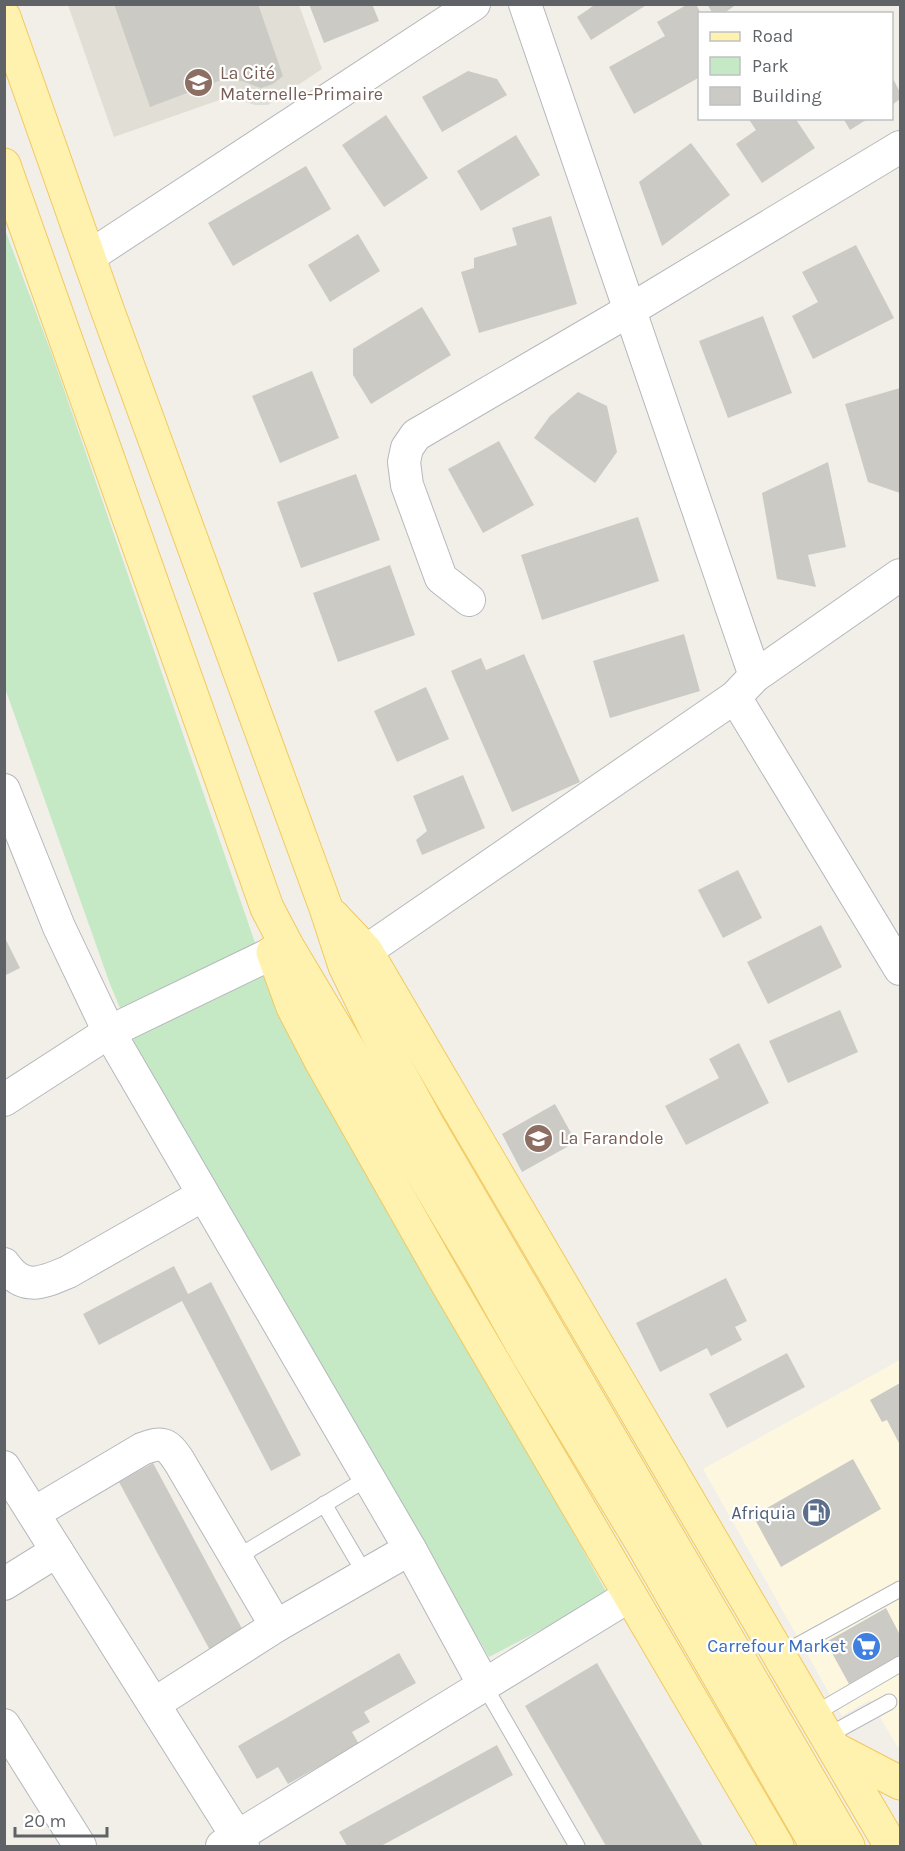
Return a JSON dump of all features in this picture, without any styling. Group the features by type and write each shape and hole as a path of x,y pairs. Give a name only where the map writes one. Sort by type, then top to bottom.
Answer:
{"main road":[{"path":"4,17 345,966 377,1032 426,1122 848,1846"},
{"path":"4,165 267,908 280,949 293,1007 321,1061 443,1276 777,1846"},
{"path":"326,908 366,951 891,1846"},
{"path":"280,949 479,1268 817,1846"},
{"path":"825,1733 900,1783"},
{"path":"740,1784 757,1846"}],"street":[{"path":"90,256 474,4"},
{"path":"525,4 630,310 745,686 900,969"},
{"path":"469,600 441,578 407,485 404,462 407,448 416,435 630,310 900,147"},
{"path":"366,951 900,575"},
{"path":"4,790 59,927 110,1032 410,1549 484,1685"},
{"path":"4,1100 110,1032 280,949"},
{"path":"4,1264 18,1280 32,1284 45,1281 68,1272 203,1195"},
{"path":"34,1513 142,1449 163,1444 170,1448 179,1461 276,1626"},
{"path":"4,1467 154,1704 234,1843 629,1596"},
{"path":"154,1704 276,1626 410,1549"},
{"path":"4,1584 57,1551"},
{"path":"4,1725 80,1846"}],"lane":[{"path":"236,1558 368,1478"},
{"path":"324,1504 365,1574"},
{"path":"780,1655 900,1589"},
{"path":"825,1733 900,1664"},
{"path":"484,1685 577,1846"},
{"path":"825,1733 889,1702"}],"shaded area":[{"name":"La Cité Maternelle-Primaire","path":"68,5 299,5 322,69 268,105 255,105 228,97 114,137"},
{"path":"900,1360 900,1747 897,1746 870,1700 842,1716 703,1469"}],"green space":[{"path":"4,227 51,352 271,989 608,1595 489,1657 146,1070 110,984 5,688"}],"building":[{"path":"114,4 258,4 283,76 273,84 261,88 242,81 224,79 150,107"},
{"path":"309,4 372,4 379,21 324,43"},
{"path":"596,4 648,4 591,40 577,17"},
{"path":"688,4 696,4 700,12 698,12 698,78 634,114 609,67 665,36 657,22"},
{"path":"707,4 737,4 726,12 712,12"},
{"path":"468,71 497,79 507,95 442,132 422,97"},
{"path":"893,79 900,92 900,99 893,104"},
{"path":"386,115 428,178 384,207 342,145"},
{"path":"749,120 796,120 815,148 762,183 736,144 756,130"},
{"path":"844,120 866,120 850,130"},
{"path":"516,135 540,175 481,211 457,171"},
{"path":"691,143 730,195 662,246 639,182"},
{"path":"306,166 331,209 233,266 208,223"},
{"path":"551,216 577,304 479,333 461,272 474,268 474,258 517,245 512,228"},
{"path":"358,234 380,271 330,302 308,265"},
{"path":"856,245 894,318 813,359 792,316 818,302 802,272"},
{"path":"422,307 451,355 371,404 353,375 353,349"},
{"path":"763,316 792,393 728,418 699,341"},
{"path":"312,371 339,438 280,463 252,396"},
{"path":"900,388 900,493 868,482 845,404"},
{"path":"578,392 607,406 617,452 595,483 534,438 550,416"},
{"path":"499,441 534,505 483,533 448,469"},
{"path":"828,462 846,547 808,555 816,587 777,579 762,493"},
{"path":"356,474 380,540 301,568 277,502"},
{"path":"638,517 659,581 542,620 521,555"},
{"path":"390,565 415,635 338,662 313,593"},
{"path":"684,634 700,691 610,718 593,661"},
{"path":"524,654 580,782 512,812 451,671 481,658 486,670"},
{"path":"426,687 449,739 397,762 374,711"},
{"path":"463,775 485,828 422,855 416,840 427,831 413,796"},
{"path":"738,870 762,918 723,938 698,890"},
{"path":"821,925 842,967 768,1004 747,962"},
{"path":"4,936 20,968 4,976"},
{"path":"840,1010 858,1052 788,1083 769,1041"},
{"path":"739,1043 769,1103 686,1145 665,1106 719,1078 709,1059"},
{"name":"La Farandole","path":"555,1104 576,1142 522,1172 502,1134"},
{"path":"174,1266 188,1294 211,1282 301,1455 271,1471 182,1301 99,1345 83,1314"},
{"path":"726,1278 747,1321 735,1327 742,1340 711,1356 707,1348 660,1372 636,1323"},
{"path":"787,1353 805,1387 727,1428 709,1394"},
{"path":"900,1383 900,1445 887,1420 882,1422 870,1400"},
{"path":"853,1459 881,1509 781,1567 753,1516"},
{"path":"153,1463 246,1636 212,1654 119,1482"},
{"path":"886,1608 900,1635 900,1655 849,1684 826,1642"},
{"path":"399,1653 416,1683 364,1712 370,1722 352,1732 359,1744 288,1784 278,1767 257,1779 238,1746"},
{"path":"597,1663 703,1846 606,1846 525,1706"},
{"path":"497,1745 513,1775 381,1846 347,1846 339,1832"}],"place":[{"name":"La Cité Maternelle-Primaire","path":"199,83"},
{"name":"La Farandole","path":"539,1138"},
{"name":"Afriquia","path":"817,1513"},
{"name":"Carrefour Market","path":"867,1646"}]}
